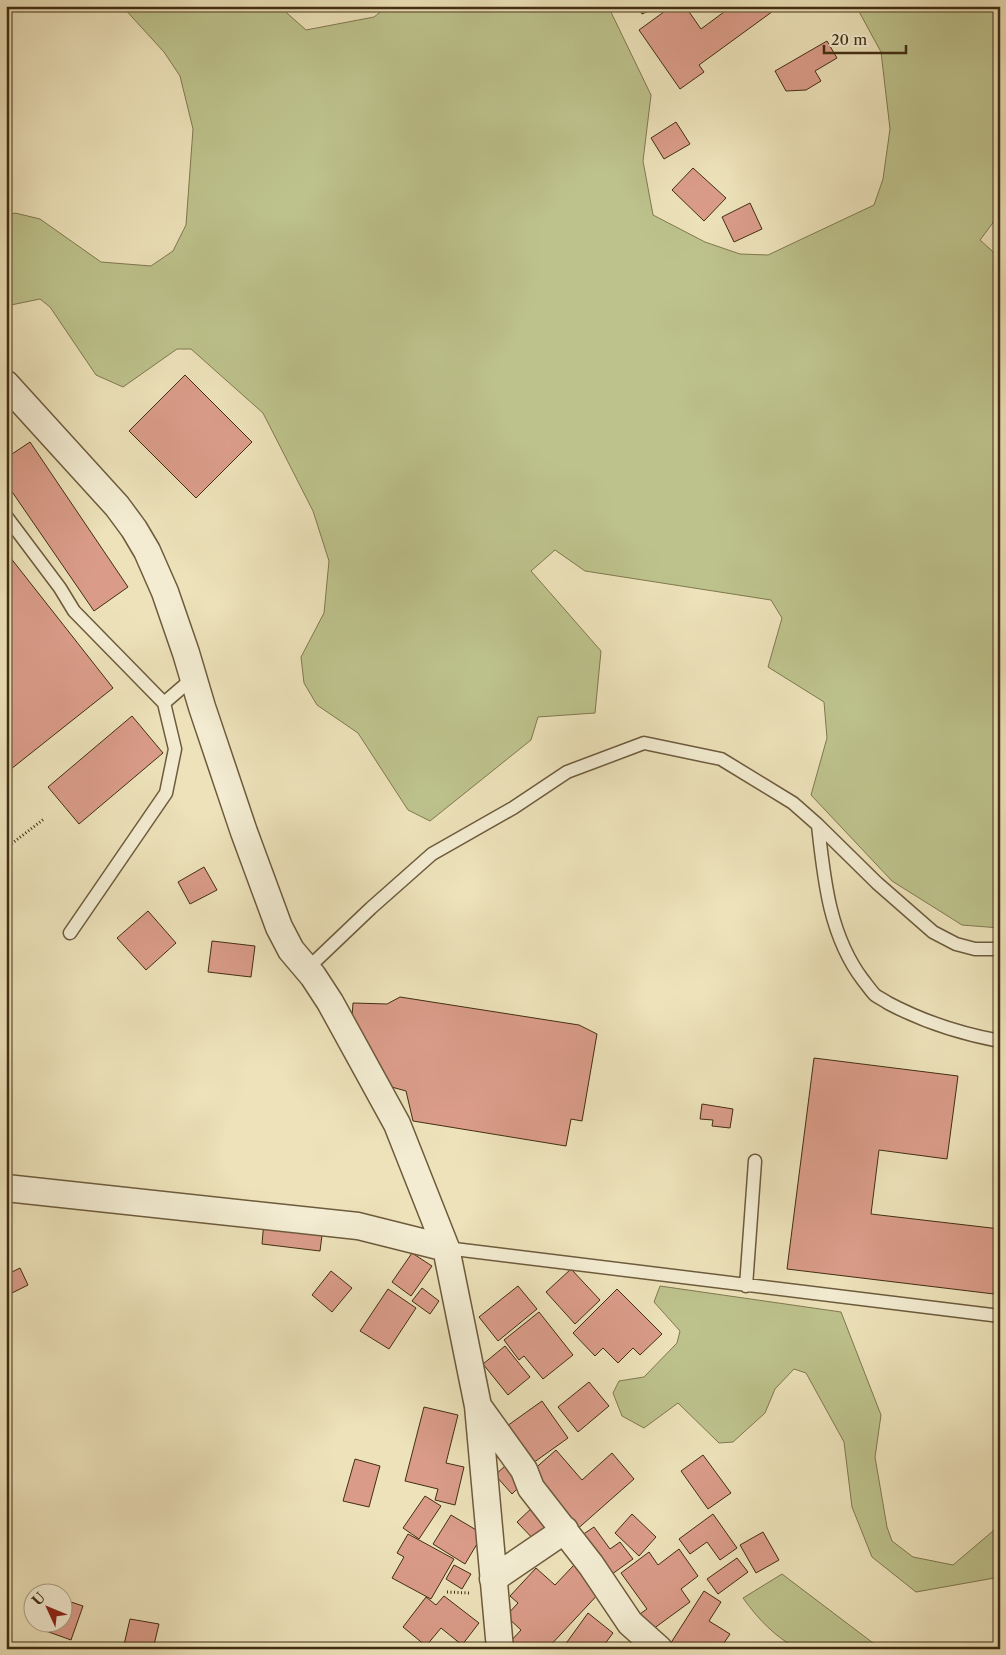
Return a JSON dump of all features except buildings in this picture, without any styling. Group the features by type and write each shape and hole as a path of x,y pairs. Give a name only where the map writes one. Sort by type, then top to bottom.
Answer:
{"street":[{"path":"6,384 116,506 134,529 147,551 166,592 244,832 279,927 291,950 314,976 340,1019 397,1124 446,1248 478,1406 500,1649"},
{"path":"6,1188 358,1226 446,1248"},
{"path":"478,1406 524,1470 531,1488 591,1565 630,1622 659,1649"},
{"path":"493,1579 564,1530"}],"lane":[{"path":"6,516 60,588 74,612 164,703 175,749 166,793 70,933"},
{"path":"164,703 193,678"},
{"path":"307,969 371,908 432,854 513,808 567,772 644,743 721,760 793,803 877,883 933,932 956,944 975,949 1000,949"},
{"path":"818,825 830,909 840,941 853,966 875,995 911,1016 985,1039 1000,1041"},
{"path":"746,1286 755,1161"},
{"path":"446,1248 1000,1316"}],"path":[{"path":"6,848 44,819"}],"green space":[{"path":"122,6 279,6 306,30 374,17 388,6 608,6 651,95 643,161 653,215 705,242 740,254 768,255 874,205 883,179 890,129 881,52 856,6 1000,6 1000,217 995,220 980,240 1000,258 1000,928 962,925 892,881 811,795 827,738 824,702 768,667 782,618 771,600 585,571 555,550 531,571 601,651 595,713 538,717 531,740 430,821 408,810 358,733 317,705 304,683 301,657 324,613 329,561 313,511 263,413 191,349 177,349 123,387 96,375 50,307 40,299 6,306 6,216 15,213 40,219 101,262 151,266 173,251 186,225 193,129 180,76 164,52"},
{"path":"660,1286 841,1312 881,1415 875,1457 887,1527 892,1541 913,1557 953,1565 1000,1525 1000,1577 916,1592 872,1557 852,1507 844,1442 806,1373 794,1369 775,1389 765,1413 733,1442 719,1443 678,1403 644,1428 622,1416 613,1393 619,1381 644,1377 677,1343 680,1331 654,1302"},
{"path":"782,1574 877,1646 886,1649 798,1649 782,1639 761,1620 743,1598"}]}
